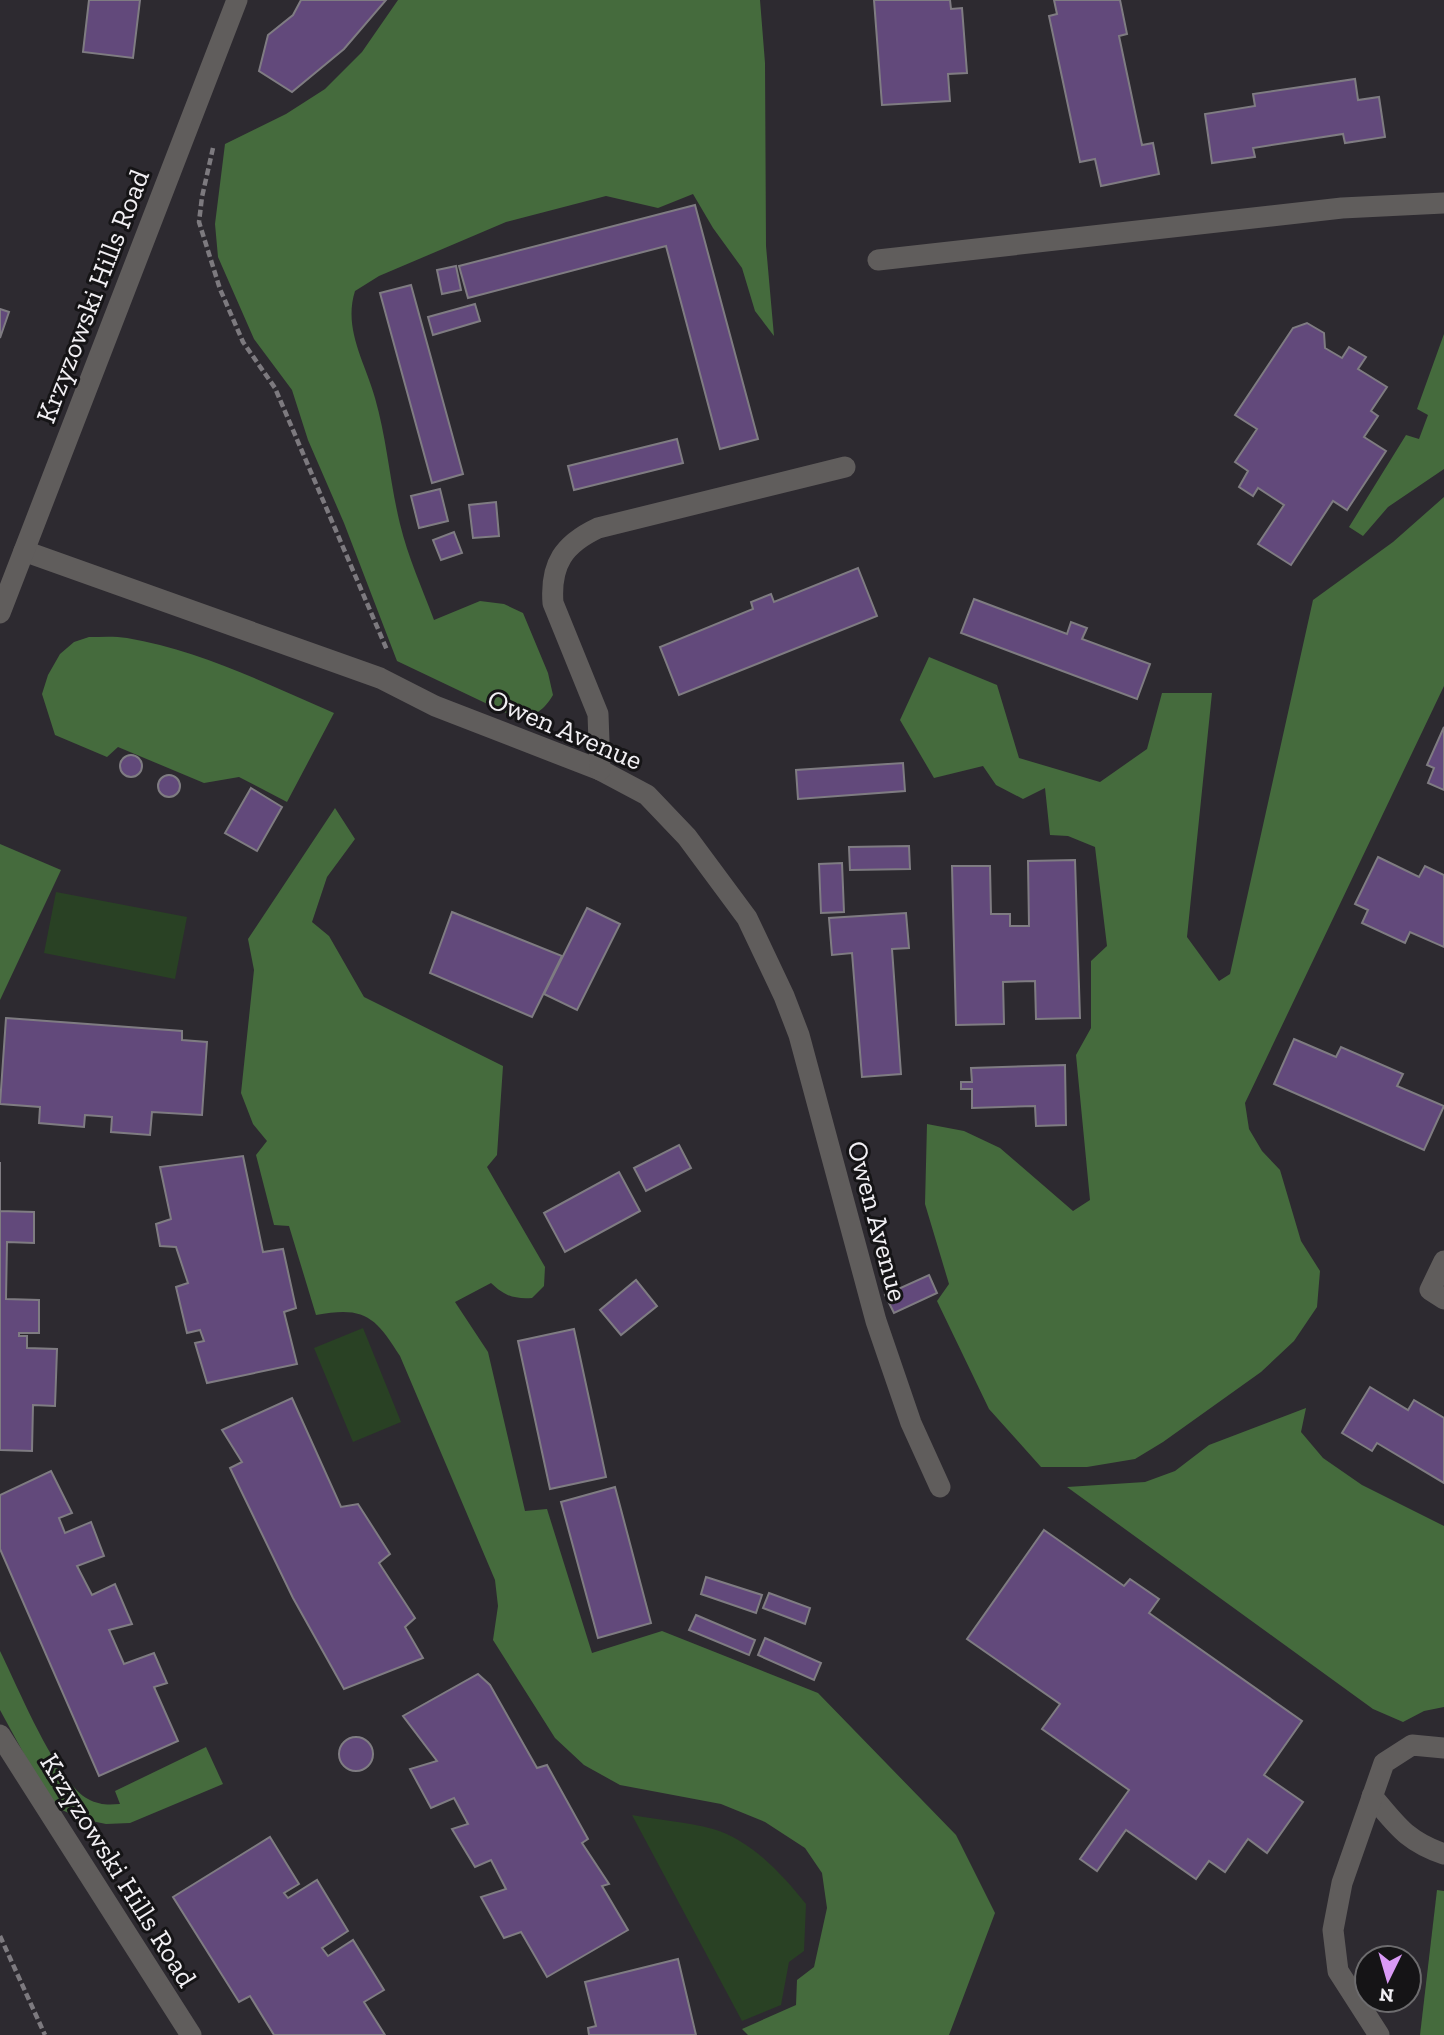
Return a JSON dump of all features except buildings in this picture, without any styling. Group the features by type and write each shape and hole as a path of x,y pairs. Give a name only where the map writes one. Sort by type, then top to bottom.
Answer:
{"lane":[{"name":"Krzyzowski Hills Road","path":"0,613 237,0"},
{"path":"878,260 1342,208 1444,203"},
{"path":"600,769 598,714 553,603 552,588 561,555 569,545 598,528 845,467"},
{"name":"Owen Avenue","path":"24,551 380,678 435,706 600,769 647,795 687,837 747,918 784,996 799,1035 876,1321 911,1423 940,1487"},
{"path":"1437,1294 1444,1261"},
{"name":"Krzyzowski Hills Road","path":"0,1735 191,2035"},
{"path":"1379,2035 1338,1971 1333,1930 1342,1883 1384,1763 1412,1745 1444,1748"},
{"path":"1372,1796 1400,1829 1421,1846 1444,1854"}],"path":[{"path":"217,138 202,197 200,222 220,289 243,342 275,388 388,654"},
{"path":"0,1936 45,2035"}],"green space":[{"path":"398,0 760,0 765,63 766,246 774,336 755,311 742,268 693,194 658,208 606,196 506,222 379,276 355,291 352,305 353,332 379,414 400,524 434,620 480,601 504,604 523,613 548,673 553,695 539,711 519,719 397,661 344,523 308,440 292,390 254,339 218,257 215,224 225,144 286,114 325,89 362,52"},
{"path":"1444,334 1444,469 1388,507 1363,536 1349,527 1406,435 1419,439 1428,415 1417,409"},
{"path":"1444,497 1444,686 1245,1103 1249,1129 1262,1151 1280,1170 1301,1241 1320,1271 1317,1307 1294,1341 1261,1372 1135,1459 1087,1467 1041,1467 989,1409 937,1301 949,1284 925,1204 927,1124 964,1131 1000,1148 1073,1211 1090,1200 1076,1055 1091,1028 1091,961 1107,946 1095,847 1068,836 1050,835 1045,788 1023,799 996,785 983,766 934,778 900,720 929,657 997,685 1019,758 1100,782 1147,749 1162,693 1212,693 1187,937 1219,981 1230,974 1313,600 1393,542"},
{"path":"89,637 127,638 154,643 206,659 334,713 287,802 239,777 204,783 118,747 107,757 55,735 42,694 48,675 60,654 74,642"},
{"path":"335,808 355,839 327,877 312,922 329,936 364,997 503,1066 497,1155 487,1167 545,1267 544,1286 532,1298 520,1298 505,1294 491,1283 455,1302 488,1352 525,1511 547,1509 592,1653 662,1631 818,1693 956,1835 995,1913 949,2035 748,2035 742,2029 796,2005 797,1980 814,1967 827,1908 822,1873 805,1848 765,1822 721,1804 620,1785 584,1765 555,1738 493,1640 498,1606 495,1580 400,1356 383,1331 367,1317 346,1312 316,1315 289,1226 274,1225 256,1155 267,1141 253,1124 241,1093 254,970 248,939"},
{"path":"0,844 61,870 0,1000"},
{"path":"56,892 187,917 175,979 44,953"},
{"path":"363,1328 401,1422 353,1442 314,1348"},
{"path":"1306,1408 1301,1432 1323,1458 1362,1485 1444,1526 1444,1707 1424,1711 1403,1722 1373,1709 1067,1487 1145,1482 1175,1471 1209,1445"},
{"path":"0,1651 51,1754 76,1789 88,1799 104,1804 120,1804 115,1791 206,1747 223,1784 130,1823 106,1824 82,1819 62,1810 47,1796 0,1710"},
{"path":"632,1815 713,1829 727,1834 765,1859 806,1904 804,1951 789,1962 781,2005 742,2021"},
{"path":"1437,1890 1444,1891 1444,2035 1420,2035"}]}
